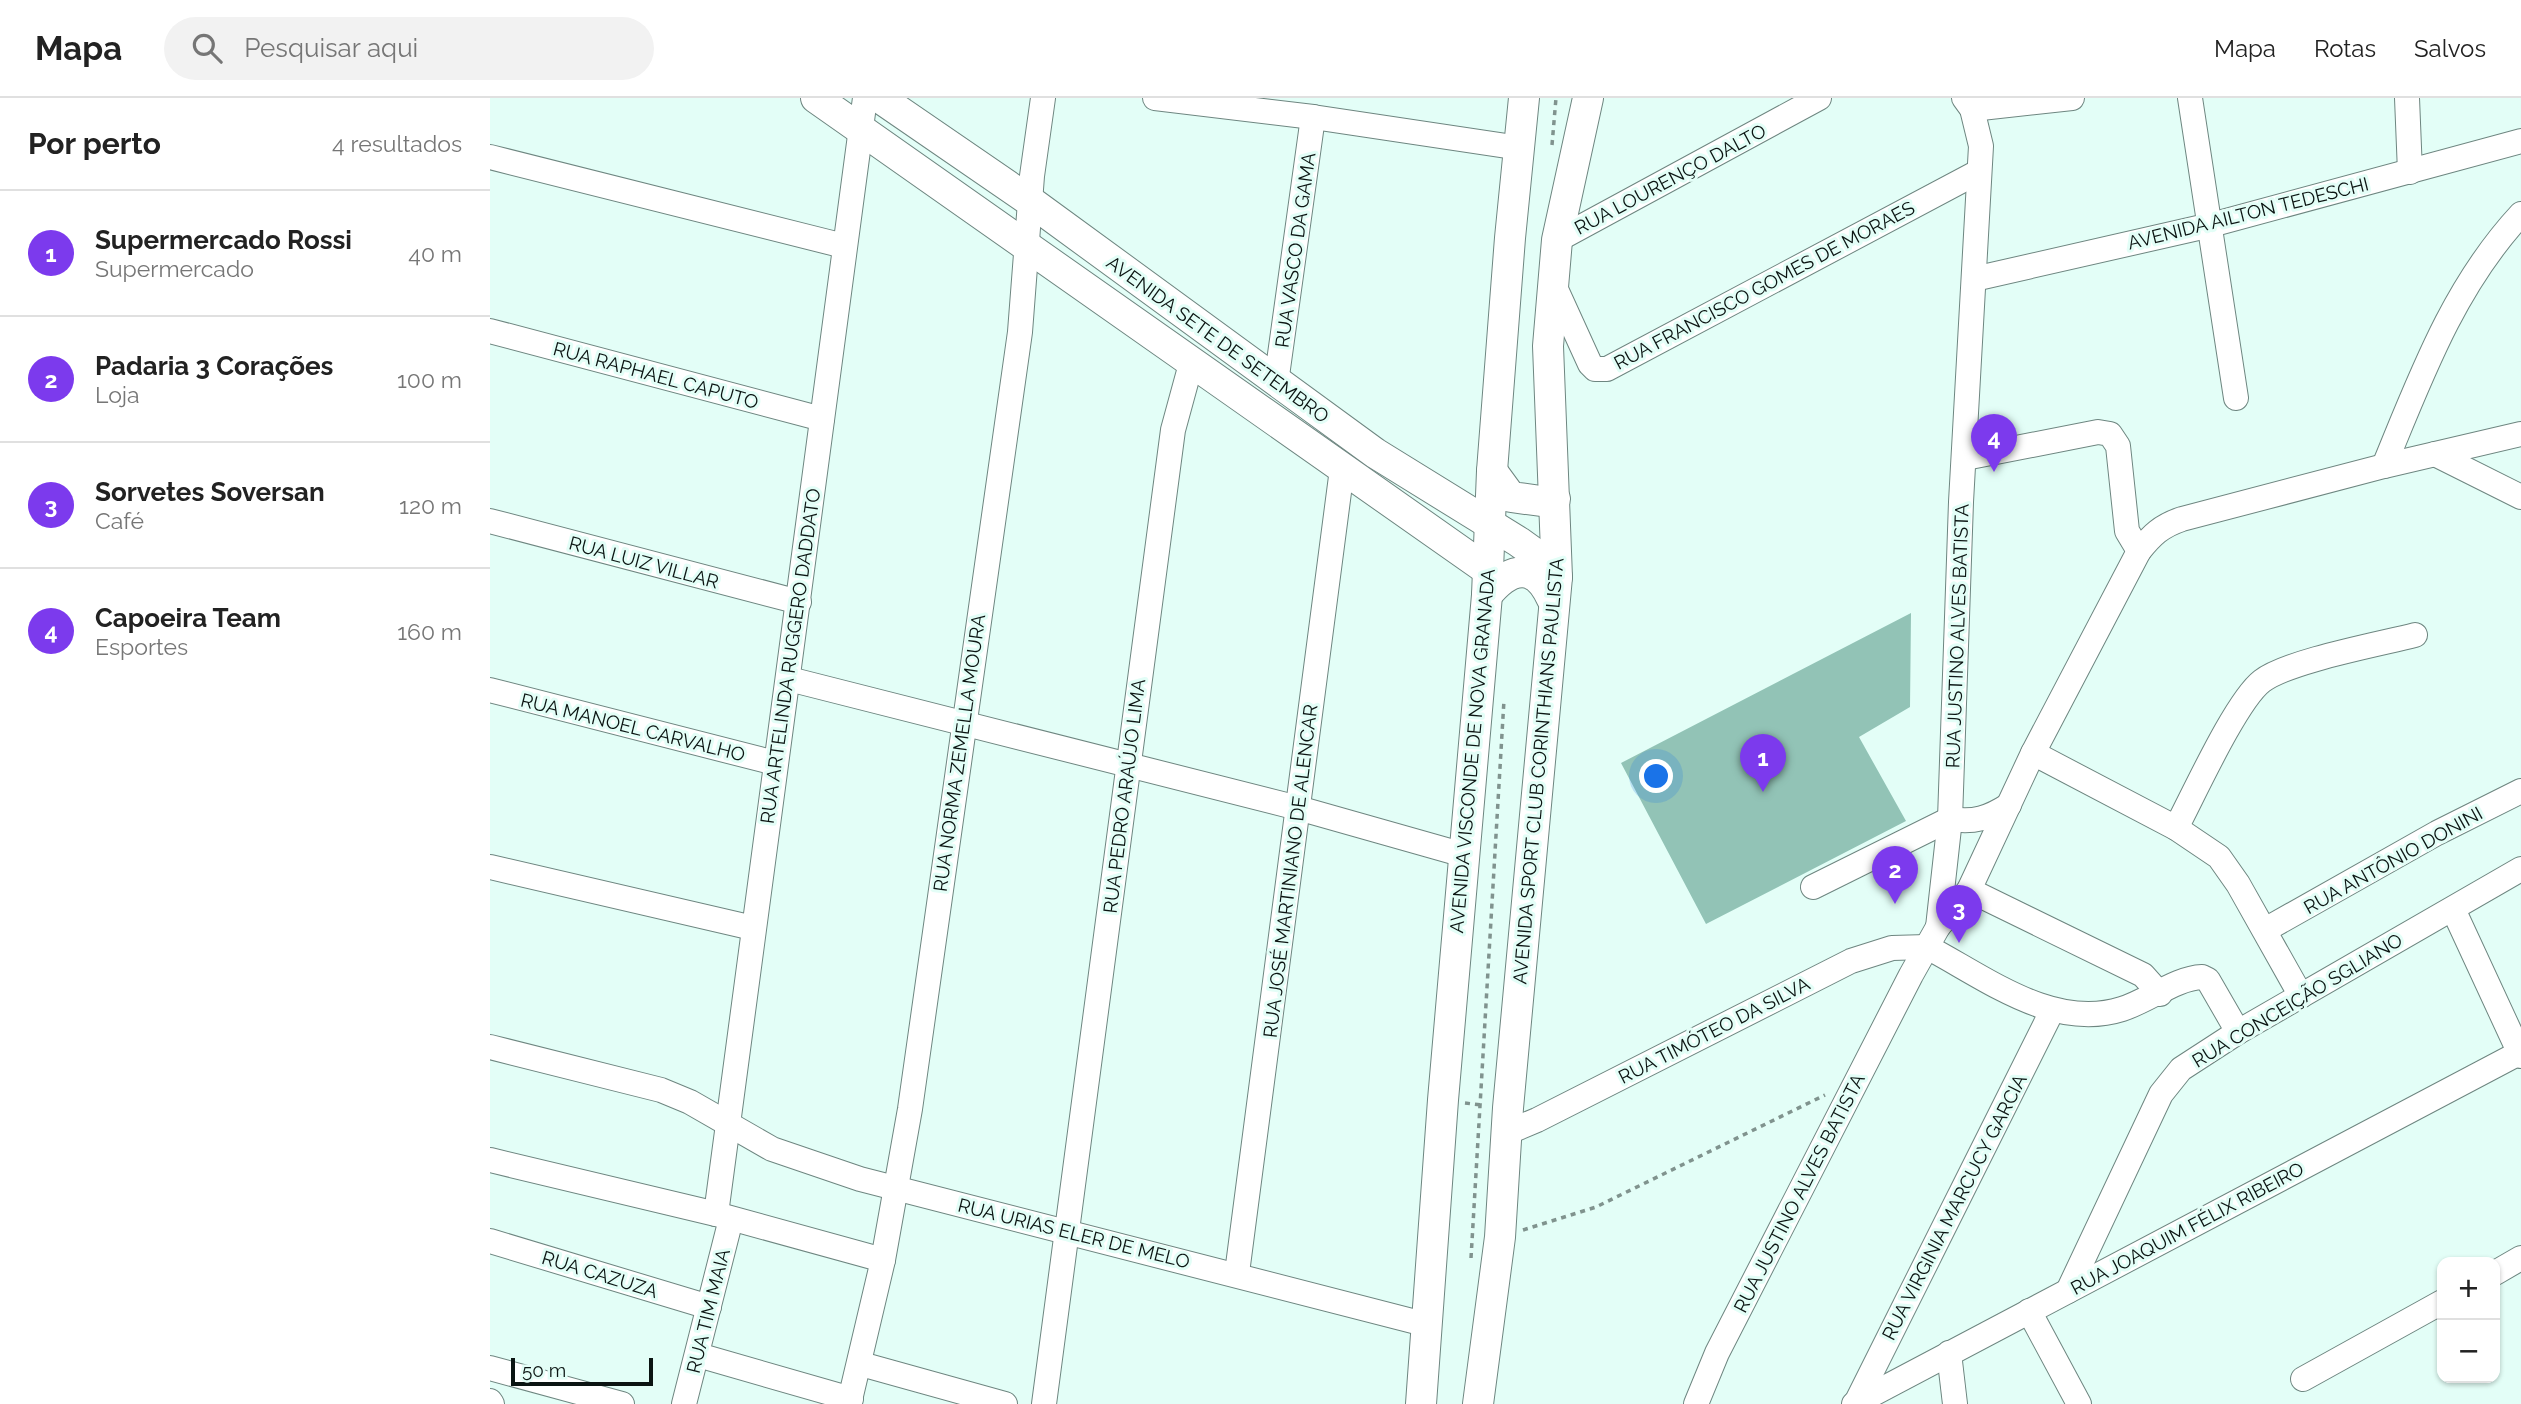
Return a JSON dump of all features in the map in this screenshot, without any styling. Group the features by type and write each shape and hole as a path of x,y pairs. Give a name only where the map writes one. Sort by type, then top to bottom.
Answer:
{"main road":[{"name":"AVENIDA SETE DE SETEMBRO","path":"816,98 1342,469 1487,582"},
{"name":"AVENIDA SETE DE SETEMBRO","path":"880,98 1031,201 1375,453 1539,556 1556,592"},
{"name":"AVENIDA VISCONDE DE NOVA GRANADA","path":"1421,1404 1424,1324 1487,582 1492,471 1524,98"},
{"name":"AVENIDA SPORT CLUB CORINTHIANS PAULISTA","path":"1478,1404 1500,1237 1506,1133 1556,592 1548,346 1558,240 1588,98"},
{"path":"1492,471 1511,497 1541,501 1555,499"},
{"path":"1487,582 1509,574 1530,573 1556,592"}],"street":[{"name":"RUA ARTELINDA RUGGERO DADDATO","path":"724,1216 730,1126 754,928 866,98"},
{"name":"RUA NORMA ZEMELLA MOURA","path":"850,1401 861,1364 897,1187 1020,332 1043,98"},
{"path":"1154,98 1313,117 1520,148"},
{"name":"RUA LOURENÇO DALTO","path":"1558,240 1819,98"},
{"path":"1968,103 2072,98"},
{"path":"2190,98 2236,398"},
{"path":"2407,98 2410,172"},
{"name":"RUA JUSTINO ALVES BATISTA","path":"1696,1404 1717,1353 1933,937 1950,819 1981,146 1968,103"},
{"name":"RUA VASCO DA GAMA","path":"1276,383 1313,117"},
{"name":"AVENIDA AILTON TEDESCHI","path":"1974,279 2211,225 2521,141"},
{"path":"490,157 844,246"},
{"name":"RUA FRANCISCO GOMES DE MORAES","path":"1554,285 1590,364 1595,369 1606,369 1978,172"},
{"path":"2384,466 2444,326 2489,251 2521,214"},
{"name":"RUA RAPHAEL CAPUTO","path":"490,331 822,419"},
{"name":"RUA PEDRO ARAÚJO LIMA","path":"1044,1404 1173,429 1191,363"},
{"path":"1965,458 2098,432 2110,434 2118,446 2127,531 2139,551"},
{"path":"2238,1032 2208,980 2203,976 2134,1006 2102,1014 2083,1016 2052,1012 1933,937 1969,890 2033,753 2139,551 2164,525 2384,466 2521,434"},
{"path":"2435,454 2521,497"},
{"name":"RUA JOSÉ MARTINIANO DE ALENCAR","path":"1237,1273 1342,469"},
{"name":"RUA LUIZ VILLAR","path":"490,521 799,602"},
{"path":"2176,828 2233,722 2260,683 2288,668 2415,635"},
{"path":"789,679 1298,808 1464,855"},
{"name":"RUA MANOEL CARVALHO","path":"490,690 775,763"},
{"path":"2033,753 2176,828 2219,857 2265,930 2301,996"},
{"name":"RUA ANTÔNIO DONINI","path":"2265,930 2437,833 2521,791"},
{"path":"1813,887 1950,819 1967,822 1990,817 2008,805"},
{"path":"490,867 754,928"},
{"name":"RUA CONCEIÇÃO SGLIANO","path":"2068,1291 2117,1182 2166,1087 2181,1069 2238,1032 2521,869"},
{"path":"1969,890 2143,975 2160,994"},
{"path":"2453,909 2521,1054"},
{"name":"RUA TIMÓTEO DA SILVA","path":"1506,1133 1851,961 1933,937"},
{"name":"RUA VIRGINIA MARCUCY GARCIA","path":"1855,1403 2052,1012"},
{"name":"RUA URIAS ELER DE MELO","path":"490,1047 661,1090 690,1102 772,1149 860,1179 1237,1273 1424,1324"},
{"name":"RUA JOAQUIM FÉLIX RIBEIRO","path":"1855,1403 2521,1054"},
{"path":"490,1160 724,1216 883,1261"},
{"name":"RUA TIM MAIA","path":"684,1404 709,1307 724,1216"},
{"name":"RUA CAZUZA","path":"490,1241 709,1307"},
{"path":"2500,1269 2521,1258"},
{"path":"2303,1379 2437,1305"},
{"path":"2029,1311 2079,1404"},
{"path":"1949,1353 1955,1404"},
{"path":"698,1355 850,1401"},
{"path":"861,1364 1005,1404"},
{"path":"490,1368 622,1404"}],"path":[{"path":"1551,153 1556,98"},
{"path":"1471,1262 1504,692"},
{"path":"1500,1237 1596,1207 1858,1078"},
{"path":"1443,1100 1482,1105"}],"building":[{"path":"1911,613 1910,707 1859,737 1906,821 1706,924 1621,763"}],"place":[{"name":"Capoeira Team","path":"1994,472"},
{"name":"Supermercado Rossi","path":"1763,792"},
{"name":"Padaria 3 Corações","path":"1895,904"},
{"name":"Sorvetes Soversan","path":"1959,943"}]}
